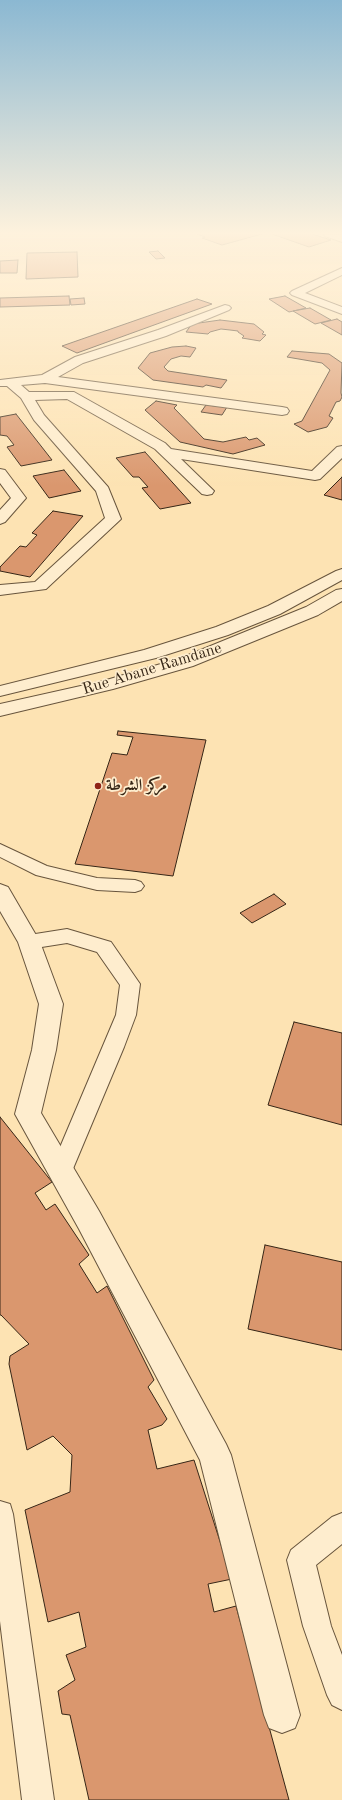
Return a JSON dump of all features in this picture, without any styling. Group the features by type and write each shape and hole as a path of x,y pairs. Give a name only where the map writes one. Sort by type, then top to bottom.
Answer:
{"street":[{"path":"45,379 79,360 162,333 200,318"},
{"path":"5,383 45,379 282,411"},
{"path":"0,590 40,586 113,520 103,490 39,417 26,396 5,383"},
{"path":"26,396 69,395 160,446 207,491"},
{"path":"166,452 316,476 342,450"},
{"path":"0,473 19,498 0,519"},
{"path":"0,691 143,656 222,630 274,610 342,574"},
{"name":"Rue Abane Ramdane","path":"0,710 107,685 187,662 305,614 342,594"},
{"path":"0,892 29,942 51,1004 44,1050 28,1114 89,1220 214,1455 282,1715"}],"lane":[{"path":"0,850 42,871 97,884 135,886"},
{"path":"29,942 66,936 104,946 130,984 126,1015 114,1047 61,1171"},
{"path":"0,1514 38,1800"},
{"path":"342,1527 301,1560 317,1626 342,1696"}],"building":[{"path":"142,318 173,318 77,353 62,346"},
{"path":"305,318 328,318 331,320 315,324"},
{"path":"337,319 342,322 342,335 321,323"},
{"path":"220,320 254,324 264,332 262,334 266,335 260,341 242,338 244,336 238,331 230,330 221,329 208,334 186,332 192,324"},
{"path":"186,346 196,348 190,357 181,356 171,359 164,367 168,371 227,380 221,388 206,385 203,387 153,380 138,368 150,353 172,347"},
{"path":"292,351 329,354 342,363 342,397 340,401 336,402 329,416 333,418 327,427 308,432 294,424 302,421 330,370 322,363 287,357"},
{"path":"156,401 177,405 174,408 204,439 223,442 246,437 249,440 257,438 265,445 233,454 180,442 145,410"},
{"path":"206,405 227,407 222,415 201,412"},
{"path":"16,414 52,460 21,466 7,447 14,445 7,436 0,435 0,417"},
{"path":"145,452 191,503 160,509 142,488 148,487 139,477 133,477 116,458"},
{"path":"64,470 81,491 49,498 33,476"},
{"path":"342,477 342,500 324,495"},
{"path":"53,511 83,516 30,577 0,571 0,567 20,546 26,547 37,535 32,533"},
{"path":"118,731 206,740 173,876 75,864 112,753 127,755 133,737 117,735"},
{"path":"274,894 286,904 252,923 240,913"},
{"path":"294,1022 342,1033 342,1125 268,1105"},
{"path":"0,1117 52,1182 35,1193 46,1210 55,1204 89,1255 79,1264 97,1293 107,1286 154,1380 148,1387 167,1419 162,1425 148,1430 157,1469 194,1460 232,1579 208,1584 214,1612 236,1606 289,1800 89,1800 70,1715 62,1714 58,1691 75,1680 66,1655 86,1647 79,1612 48,1622 25,1510 70,1492 72,1455 53,1436 27,1450 9,1364 10,1356 29,1344 0,1315"},
{"path":"265,1245 342,1262 342,1350 248,1329"}],"place":[{"name":"مركز الشرطة","path":"98,786"}]}
